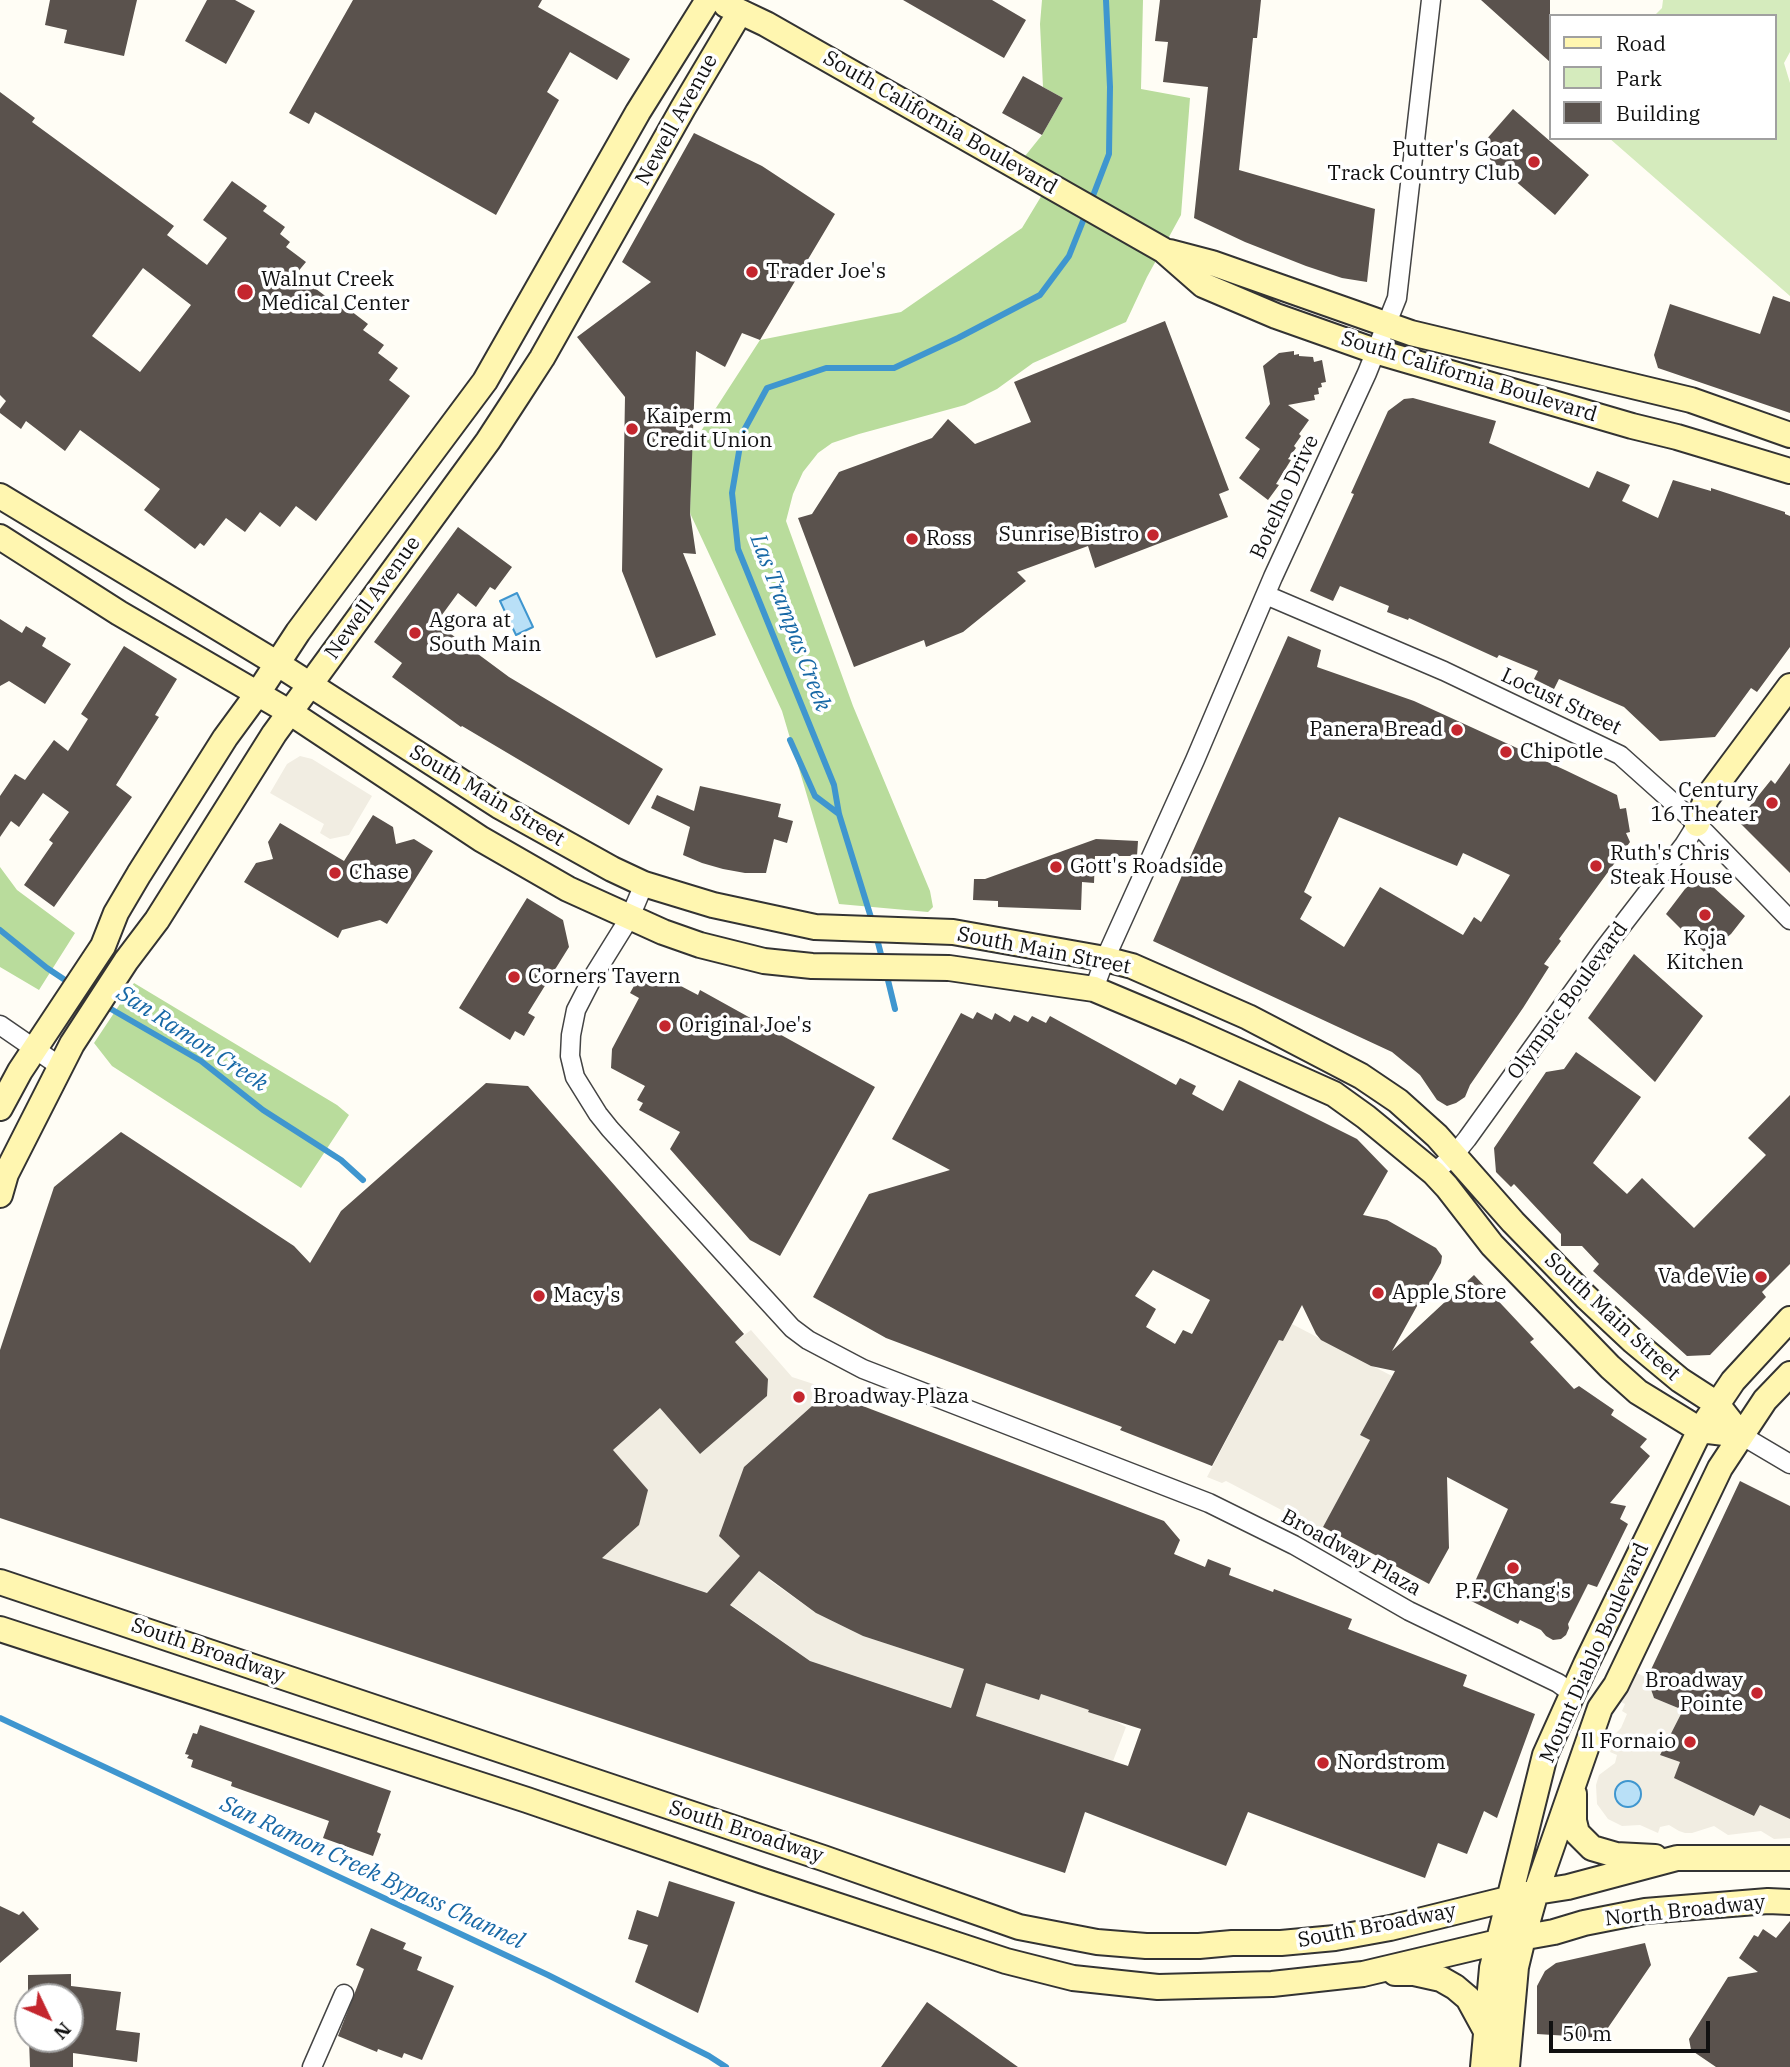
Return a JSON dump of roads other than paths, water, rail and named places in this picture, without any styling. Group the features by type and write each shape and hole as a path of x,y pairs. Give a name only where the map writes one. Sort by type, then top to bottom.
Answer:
{"main road":[{"name":"Newell Avenue","path":"0,1108 20,1071 103,946 116,913 225,738 306,622 485,380 638,112 708,0"},
{"name":"South California Boulevard","path":"716,0 744,6 766,24 1163,250 1203,285 1276,316 1375,351 1790,471"},
{"name":"Newell Avenue","path":"0,1195 6,1174 79,1033 126,961 157,920 274,734 488,441 542,358 683,108 744,6"},
{"name":"South California Boulevard","path":"1163,250 1411,332 1691,400 1790,435"},
{"name":"South Main Street","path":"0,496 278,664 499,806 644,884 713,905 815,927 953,932 1132,966 1248,1017 1362,1076 1398,1101 1437,1136 1513,1222 1586,1297 1680,1380 1717,1404 1741,1435"},
{"name":"South Main Street","path":"0,537 119,613 291,713 481,839 568,889 630,917 700,945 764,961 812,966 949,968 1094,989 1334,1094 1434,1173 1492,1245 1610,1367 1638,1392 1700,1430 1741,1435"},
{"name":"Olympic Boulevard","path":"1697,824 1706,799 1790,686"},
{"name":"Olympic Boulevard","path":"1697,824 1717,808 1790,714"},
{"name":"Mount Diablo Boulevard","path":"1483,2067 1492,1968 1545,1755 1604,1626 1700,1430 1733,1381 1790,1319"},
{"name":"Mount Diablo Boulevard","path":"1507,2067 1516,1967 1523,1938 1536,1892 1600,1708 1616,1685 1720,1468 1765,1401 1790,1374"},
{"name":"South Broadway","path":"0,1582 823,1858 1019,1927 1050,1934 1097,1942 1146,1946 1281,1943 1368,1932 1510,1898"},
{"name":"South Broadway","path":"0,1629 527,1800 1016,1965 1073,1978 1158,1987 1272,1984 1363,1974 1498,1942"},
{"path":"1573,1783 1577,1833 1592,1848 1616,1855 1677,1858"},
{"name":"North Broadway","path":"1510,1898 1677,1858 1790,1858"},
{"name":"North Broadway","path":"1498,1942 1645,1911 1768,1901 1790,1902"},
{"path":"1363,1974 1413,1973 1441,1979 1468,1998 1486,2031"}],"street":[{"name":"Botelho Drive","path":"1094,989 1397,298 1431,0"},
{"name":"Locust Street","path":"1266,595 1444,671 1620,754 1697,824 1790,920"},
{"name":"Olympic Boulevard","path":"1434,1173 1454,1155 1697,824"},
{"name":"Broadway Plaza","path":"644,884 630,917 576,1010 570,1056 575,1077 610,1129 792,1328 808,1340 863,1369 1209,1503 1294,1545 1409,1611 1558,1683 1573,1694"},
{"path":"0,1026 61,1067"},
{"path":"1741,1435 1790,1464"},
{"path":"312,2067 344,1994"}],"water":[{"path":"517,593 533,627 516,635 500,601"},
{"path":"1628,1781 1637,1785 1641,1794 1637,1803 1628,1807 1619,1803 1615,1794 1619,1785"}],"waterway":[{"name":"Las Trampas Creek","path":"1091,201 1109,154 1110,87 1106,0"},
{"name":"Las Trampas Creek","path":"873,924 839,814 834,785 738,549 732,493 742,434 767,388 826,368 894,368 1040,295 1069,256 1087,211"},
{"path":"790,740 815,796 839,814"},
{"name":"San Ramon Creek","path":"0,930 71,984"},
{"name":"Las Trampas Creek","path":"876,935 883,962"},
{"name":"Las Trampas Creek","path":"886,972 895,1009"},
{"name":"San Ramon Creek","path":"104,1005 201,1061 263,1110 341,1160 363,1180"},
{"name":"San Ramon Creek Bypass Channel","path":"0,1718 548,1975 726,2067"}],"place":[{"name":"Putter's Goat Track Country Club","path":"1534,162"},
{"name":"Trader Joe's","path":"752,272"},
{"name":"Walnut Creek Medical Center","path":"245,292"},
{"name":"Kaiperm Credit Union","path":"632,429"},
{"name":"Sunrise Bistro","path":"1153,535"},
{"name":"Ross","path":"912,539"},
{"name":"Agora at South Main","path":"415,633"},
{"name":"Panera Bread","path":"1457,730"},
{"name":"Chipotle","path":"1506,752"},
{"name":"Century 16 Theater","path":"1772,803"},
{"name":"Ruth's Chris Steak House","path":"1596,866"},
{"name":"Gott's Roadside","path":"1056,867"},
{"name":"Chase","path":"335,873"},
{"name":"Koja Kitchen","path":"1705,915"},
{"name":"Corners Tavern","path":"514,977"},
{"name":"Original Joe's","path":"665,1026"},
{"name":"Va de Vie","path":"1761,1277"},
{"name":"Apple Store","path":"1378,1293"},
{"name":"Macy's","path":"539,1296"},
{"name":"Broadway Plaza","path":"799,1397"},
{"name":"P.F. Chang's","path":"1513,1568"},
{"name":"Broadway Pointe","path":"1757,1693"},
{"name":"Il Fornaio","path":"1690,1742"},
{"name":"Nordstrom","path":"1323,1763"}]}
